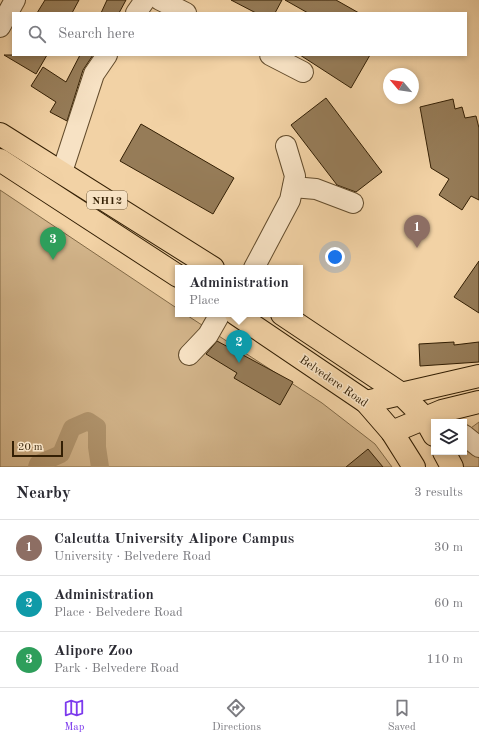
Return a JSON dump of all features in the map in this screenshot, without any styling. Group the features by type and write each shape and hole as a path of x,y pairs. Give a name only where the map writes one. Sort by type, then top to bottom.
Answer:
{"main road":[{"name":"NH12","path":"0,134 208,265"},
{"name":"NH12","path":"0,160 175,274"},
{"name":"Belvedere Road","path":"240,317 366,402 392,432 414,467"},
{"path":"286,317 400,393 435,419"},
{"path":"366,402 479,376"},
{"path":"442,419 479,402"},
{"path":"392,432 431,423"},
{"path":"446,455 452,467"}],"lane":[{"path":"0,27 15,0"},
{"path":"137,12 145,0"},
{"path":"160,0 184,12"},
{"path":"62,172 94,74 106,56"},
{"path":"272,56 303,72"},
{"path":"256,265 290,200 295,176 286,146"},
{"path":"293,186 316,189 353,203"},
{"path":"189,355 208,335 218,317"},
{"path":"467,438 479,448"}],"shaded area":[{"path":"0,190 175,307 175,317 190,317 322,403 375,444 392,467 0,467"},
{"path":"479,422 479,467 447,467 441,455 467,455 467,431"}],"building":[{"path":"45,0 79,0 73,12 38,12"},
{"path":"107,0 126,0 120,12 101,12"},
{"path":"231,0 282,0 276,12 254,12"},
{"path":"285,0 336,0 357,12 306,12"},
{"path":"4,55 46,56 36,74"},
{"path":"79,56 92,56 83,70 67,121 50,112 56,102 31,86 43,67 66,82"},
{"path":"302,56 369,56 351,88"},
{"path":"326,98 382,172 356,192 337,185 291,125"},
{"path":"453,99 455,109 462,107 465,118 476,116 479,128 479,200 471,196 462,210 439,195 449,179 431,168 420,107"},
{"path":"141,124 234,178 213,214 120,161"},
{"path":"479,261 479,313 454,297"},
{"path":"217,341 293,382 280,405 234,378 237,373 206,354"},
{"path":"454,342 454,345 479,342 479,362 420,366 419,344"},
{"path":"368,449 383,467 346,467"}],"waterway":[{"path":"37,467 38,464 61,454 72,428 88,421 97,427 97,447 100,467"}],"place":[{"name":"Calcutta University Alipore Campus","path":"417,248"},
{"name":"Alipore Zoo","path":"53,260"},
{"name":"Administration","path":"239,363"}]}
